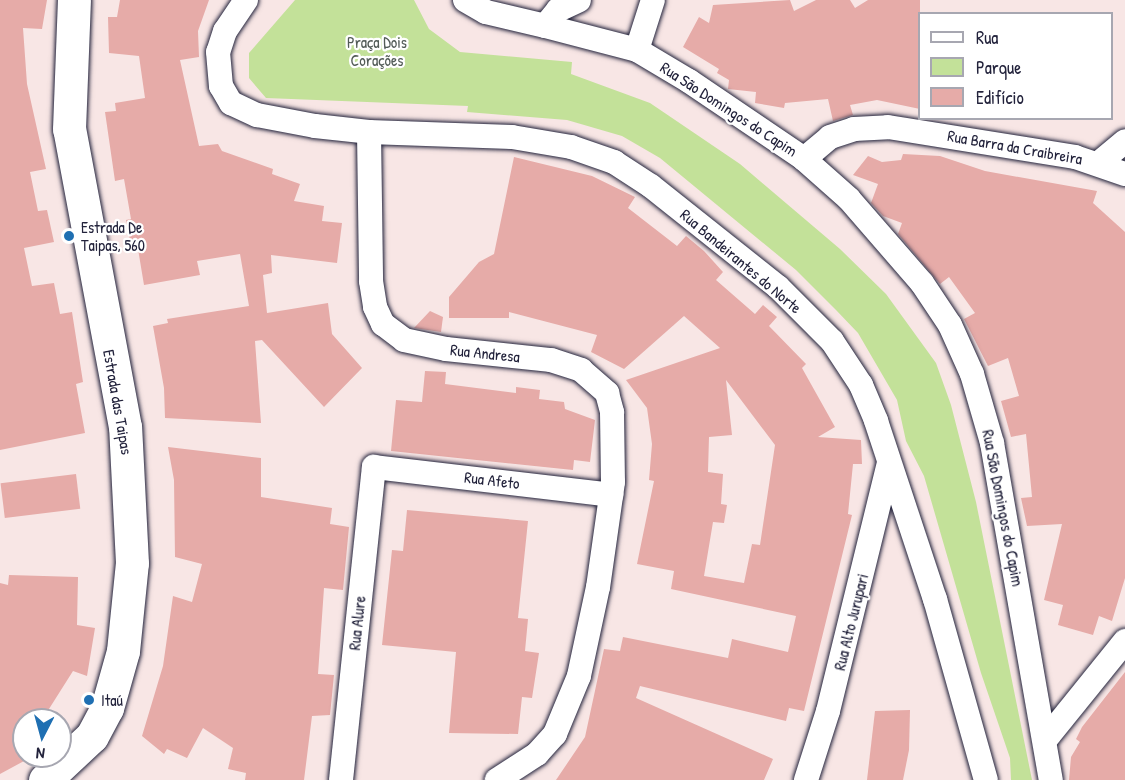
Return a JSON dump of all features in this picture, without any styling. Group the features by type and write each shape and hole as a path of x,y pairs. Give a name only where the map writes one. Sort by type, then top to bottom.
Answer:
{"main road":[{"name":"Estrada das Taipas","path":"45,780 92,736 107,708 123,651 132,563 125,427 69,129 74,0"}],"street":[{"path":"246,0 225,31 218,52 221,86 231,103 257,116 369,132"},
{"path":"465,0 486,12 545,26 558,10 579,0"},
{"path":"637,51 653,0"},
{"name":"Rua São Domingos do Capim","path":"545,26 637,51 689,81 804,159 849,199 922,283 950,325 972,374 993,443 1046,740 1051,780"},
{"name":"Rua Barra da Craibreira","path":"804,159 830,137 854,129 888,127 1099,163 1125,174"},
{"name":"Rua Bandeirantes do Norte","path":"369,132 512,137 571,147 614,162 651,186 778,288 832,341 869,403 935,599 986,780"},
{"name":"Rua Andresa","path":"369,132 371,281 375,307 383,324 404,340 446,349 551,360 581,370 598,382 608,393 612,412 615,461 611,495 585,648 568,705 555,734 537,754 497,780"},
{"path":"1099,163 1125,141"},
{"name":"Rua Alto Jurupari","path":"806,780 828,711 889,463"},
{"name":"Rua Afeto","path":"374,467 611,495"},
{"name":"Rua Alure","path":"341,780 374,467"},
{"path":"1046,740 1125,641"}],"green space":[{"name":"Praça Dois Corações","path":"295,0 414,0 429,29 460,52 572,62 571,74 650,103 740,164 840,249 886,294 936,363 951,405 976,502 1032,780 1011,780 1010,758 981,673 924,476 906,441 897,400 858,333 796,270 660,158 622,136 567,120 467,112 468,106 266,98 249,78 249,53"}],"building":[{"path":"0,0 47,0 42,29 23,28 27,84 46,169 30,172 38,211 47,210 54,242 24,248 32,286 54,283 60,314 72,312 83,382 76,384 85,433 0,450"},
{"path":"120,0 209,0 198,31 199,57 180,60 199,146 218,144 222,151 273,169 272,174 300,184 294,201 324,206 322,221 342,223 337,263 271,255 272,273 263,275 267,313 328,303 332,334 362,368 324,407 262,340 255,341 261,423 165,418 164,388 153,326 168,323 167,319 249,306 240,254 197,261 200,275 144,285 138,249 132,250 126,220 131,219 124,179 115,181 105,112 116,111 115,103 145,98 139,56 109,53 108,17 117,17"},
{"path":"790,0 794,11 816,0 850,0 855,8 868,0 920,0 918,109 877,100 850,105 853,115 833,121 828,99 785,103 784,108 755,103 756,92 728,89 729,80 717,73 719,69 683,47 699,17 709,23 713,5"},
{"path":"903,154 940,156 985,171 1097,191 1093,203 1125,232 1125,578 1112,621 1099,616 1093,635 1058,625 1063,605 1044,600 1062,524 1027,526 1021,498 1032,497 1026,434 1011,437 1001,401 1019,396 1008,358 988,366 964,319 975,313 949,277 940,284 898,234 902,223 883,216 871,203 878,184 853,175 868,156 882,162 901,160"},
{"path":"514,157 592,176 635,197 628,208 677,246 686,236 704,251 723,272 716,280 755,314 763,305 777,317 769,326 806,364 802,368 835,427 818,437 861,440 862,464 853,464 848,514 852,515 804,711 789,708 786,721 640,686 636,698 773,759 764,780 556,780 585,737 604,649 620,651 623,637 728,658 732,639 788,652 796,616 671,589 674,571 637,564 654,481 649,480 652,444 647,408 626,380 720,348 684,316 624,369 591,352 597,335 509,312 509,318 449,318 449,297 479,262 494,254","holes":["726,380 775,445 760,545 752,544 744,583 704,576 713,522 724,523 727,505 721,504 723,474 708,472 709,437 732,435"]},
{"path":"430,311 443,317 441,332 414,328"},
{"path":"425,371 446,372 445,384 516,393 516,387 540,390 539,399 564,402 565,409 595,420 590,462 574,460 573,470 391,451 396,400 422,402"},
{"path":"168,447 261,458 261,497 332,508 330,524 349,527 343,590 324,588 318,674 334,675 330,715 312,716 304,780 245,780 246,773 228,769 233,748 203,728 187,758 167,749 164,754 142,736 163,666 173,596 192,602 202,564 175,557 174,480"},
{"path":"76,474 80,509 5,518 1,483"},
{"path":"407,510 528,521 518,618 528,619 525,651 539,653 532,698 522,697 518,734 449,733 456,652 382,645 392,550 403,551"},
{"path":"9,575 78,577 77,625 95,628 87,676 73,671 50,708 12,708 12,768 0,774 0,583 8,585"},
{"path":"1125,672 1125,780 1069,780 1071,757 1080,742 1076,739 1082,727"},
{"path":"910,710 909,750 903,780 867,780 875,711"}],"place":[{"name":"Estrada De Taipas, 560","path":"69,236"},
{"name":"Itaú","path":"89,700"}]}
